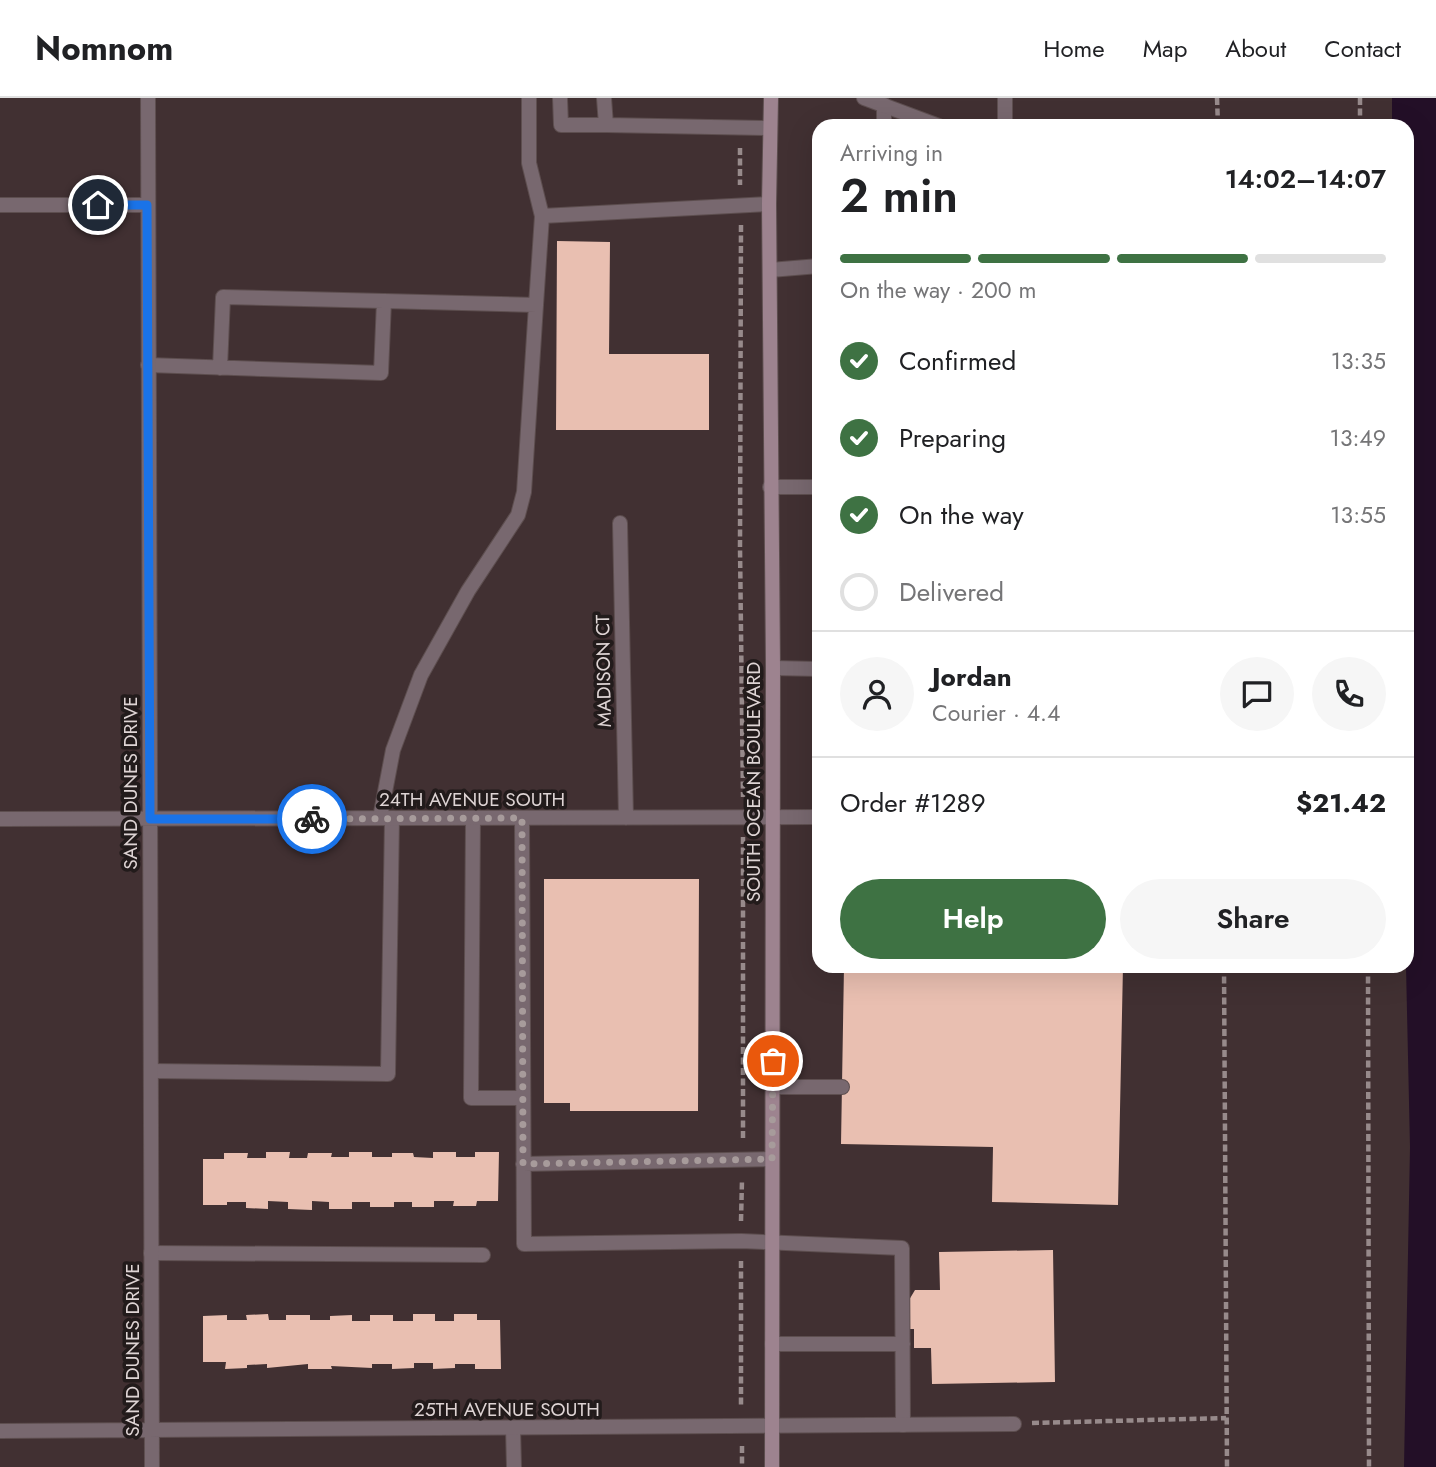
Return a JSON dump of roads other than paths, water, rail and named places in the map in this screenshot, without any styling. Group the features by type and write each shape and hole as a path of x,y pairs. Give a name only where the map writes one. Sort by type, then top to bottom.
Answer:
{"main road":[{"name":"SOUTH OCEAN BOULEVARD","path":"771,98 772,1467"}],"street":[{"name":"SAND DUNES DRIVE","path":"148,98 152,1467"},
{"path":"151,1072 388,1074 386,818 393,750 421,675 468,591 518,515 524,492 542,216 529,163 529,98"},
{"path":"560,98 561,125 770,128"},
{"path":"604,98 606,125"},
{"path":"864,98 921,119"},
{"path":"1005,98 1005,119"},
{"path":"884,105 884,119"},
{"path":"542,216 769,204"},
{"path":"0,205 147,205"},
{"path":"770,271 812,267"},
{"path":"220,368 223,297 536,305"},
{"path":"148,365 381,373 384,301"},
{"path":"770,487 812,487"},
{"name":"MADISON CT","path":"620,523 626,818"},
{"path":"773,668 812,669"},
{"name":"24TH AVENUE SOUTH","path":"0,819 812,817"},
{"path":"473,818 471,1098 523,1098"},
{"path":"522,818 524,1244 741,1241 902,1248 903,1425"},
{"path":"773,1087 842,1087"},
{"path":"523,1164 772,1159"},
{"path":"151,1253 483,1255"},
{"path":"772,1344 902,1344"},
{"name":"25TH AVENUE SOUTH","path":"0,1431 1014,1424"},
{"path":"513,1428 513,1467"}]}
